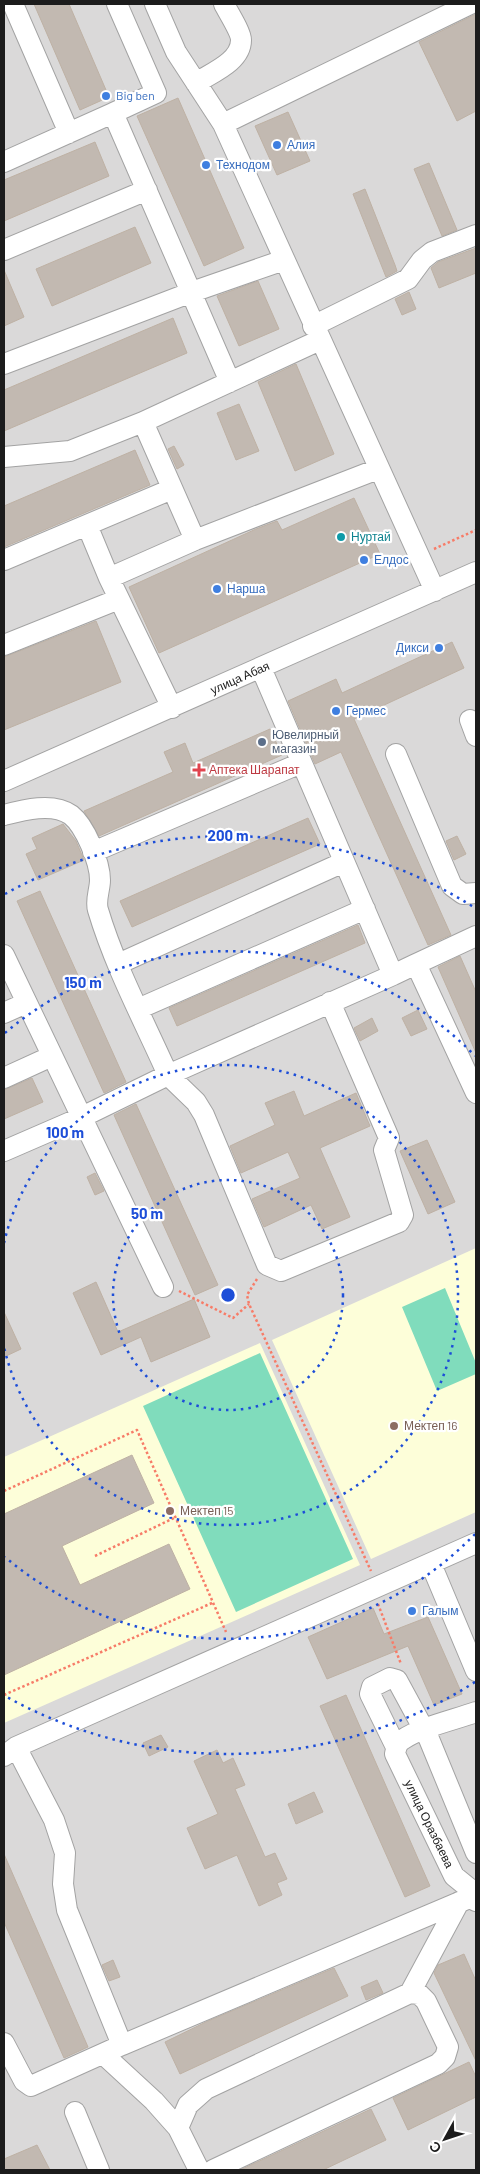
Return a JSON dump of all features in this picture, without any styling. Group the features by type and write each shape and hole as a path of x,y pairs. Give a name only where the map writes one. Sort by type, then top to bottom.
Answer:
{"street":[{"path":"13,4 69,133"},
{"path":"4,162 156,92 117,4"},
{"path":"196,83 231,60 239,50 241,39 224,4"},
{"path":"223,124 470,4"},
{"path":"162,5 176,52 223,124 316,333 435,591"},
{"path":"113,113 230,382"},
{"path":"4,250 147,190"},
{"path":"4,457 70,450 143,422 230,382 408,279 422,260 432,252 476,235"},
{"path":"4,364 192,292 284,260"},
{"path":"143,422 195,540"},
{"path":"110,578 195,540 378,468"},
{"path":"4,560 172,489"},
{"path":"87,525 119,598 172,708"},
{"name":"улица Абая","path":"4,781 476,572"},
{"path":"4,645 119,598"},
{"path":"261,668 393,974"},
{"path":"396,754 452,886 463,894 476,893"},
{"path":"93,852 301,763"},
{"path":"4,815 23,810 56,809 70,814 85,834 99,868 100,882 97,908 118,964 168,1076 196,1102 204,1115 267,1265 281,1271 399,1222 402,1216 384,1150 389,1138 330,1002"},
{"path":"118,964 344,862"},
{"path":"138,1008 364,909"},
{"path":"4,1151 476,936"},
{"path":"4,956 80,1118 163,1287"},
{"path":"416,964 476,1093"},
{"path":"4,1014 26,1003"},
{"path":"4,1078 52,1056"},
{"path":"122,2045 67,1910 63,1884 65,1853 54,1820 10,1752 476,1543"},
{"path":"431,1564 476,1671"},
{"name":"улица Оразбаева","path":"397,1680 390,1678 372,1686 370,1694 398,1744 395,1754 454,1876 472,1892"},
{"path":"397,1680 429,1740 476,1853"},
{"path":"398,1744 423,1730 476,1712"},
{"path":"410,1994 472,1892"},
{"path":"4,2043 24,2081 31,2086 472,1892"},
{"path":"178,2128 188,2105 206,2089 410,1994 419,1994 426,2001 448,2048 445,2057 438,2064 213,2170"},
{"path":"102,2054 154,2101 178,2128 199,2170"},
{"path":"75,2112 99,2170"}],"path":[{"path":"419,556 476,530"},
{"path":"267,1265 247,1295 249,1304 375,1588 404,1670 397,1680"},
{"path":"163,1287 186,1293 233,1318 249,1304"},
{"path":"4,1491 137,1430 174,1518 226,1632"},
{"path":"95,1556 174,1518"},
{"path":"4,1695 212,1604"}],"shaded area":[{"path":"4,4 476,4 476,2170 4,2170"},
{"name":"Мектеп 16","path":"476,1248 476,1512 371,1559 272,1340"},
{"name":"Мектеп 15","path":"260,1343 360,1565 4,1723 4,1457"}],"green space":[{"path":"445,1288 476,1363 476,1374 437,1391 402,1307"},
{"path":"260,1353 353,1559 236,1612 143,1406"}],"building":[{"path":"34,4 69,4 109,97 80,110"},
{"path":"476,14 476,111 457,121 419,42"},
{"path":"178,98 244,248 204,266 137,116"},
{"path":"288,112 310,161 277,175 255,126"},
{"path":"95,142 109,176 4,221 4,180"},
{"path":"429,163 457,230 442,236 414,169"},
{"path":"365,189 397,271 386,277 353,194"},
{"path":"135,227 151,263 52,306 36,269"},
{"path":"476,248 476,273 439,288 431,268 438,262"},
{"path":"4,270 24,317 4,326"},
{"path":"258,281 279,329 239,346 217,296"},
{"path":"409,292 416,309 402,315 395,299"},
{"path":"173,318 187,353 4,431 4,390"},
{"path":"296,364 334,454 295,471 258,382"},
{"path":"239,404 259,451 236,460 217,413"},
{"path":"174,446 184,465 177,469 168,449"},
{"path":"135,450 150,485 4,547 4,506"},
{"path":"354,498 380,554 159,653 129,587 256,529 277,521 282,530"},
{"path":"96,621 121,682 4,730 4,657"},
{"path":"452,642 464,668 354,719 451,935 428,945 341,752 315,764 288,701 336,679 342,693"},
{"path":"270,729 282,755 99,836 84,811 173,772 164,752 185,743 193,763"},
{"path":"308,818 320,844 132,927 120,901"},
{"path":"63,824 76,841 84,860 38,880 26,854 37,849 32,838"},
{"path":"457,836 466,854 454,860 446,841"},
{"path":"40,891 126,1082 104,1093 17,901"},
{"path":"358,925 365,943 177,1026 169,1008"},
{"path":"460,956 476,992 476,1053 438,967"},
{"path":"418,1010 427,1029 411,1036 402,1018"},
{"path":"372,1018 378,1031 360,1041 354,1028"},
{"path":"32,1078 43,1102 4,1119 4,1090"},
{"path":"294,1091 304,1116 356,1093 370,1126 320,1148 350,1217 322,1229 311,1205 264,1227 252,1199 300,1178 288,1152 241,1173 230,1146 275,1125 265,1103"},
{"path":"136,1104 218,1285 195,1295 114,1115"},
{"path":"427,1140 455,1202 428,1214 400,1151"},
{"path":"95,1173 104,1191 95,1195 87,1177"},
{"path":"96,1282 118,1332 194,1299 210,1337 151,1362 141,1337 101,1355 73,1293"},
{"path":"4,1312 21,1349 4,1357"},
{"path":"132,1455 154,1503 62,1546 80,1585 169,1544 190,1589 4,1675 4,1514"},
{"path":"373,1608 384,1634 428,1617 462,1694 434,1705 408,1646 327,1679 308,1637"},
{"path":"346,1695 430,1886 405,1897 320,1706"},
{"path":"161,1735 168,1747 149,1756 143,1743"},
{"path":"217,1750 223,1763 233,1758 245,1785 235,1789 265,1857 275,1853 287,1879 277,1883 282,1895 259,1906 237,1855 205,1869 187,1828 218,1814 194,1761"},
{"path":"314,1792 323,1812 296,1824 288,1804"},
{"path":"4,1854 88,2047 64,2058 4,1922"},
{"path":"464,1954 476,1981 476,2061 434,1973 438,1965"},
{"path":"113,1960 120,1977 109,1981 102,1965"},
{"path":"334,1968 348,1996 180,2074 165,2042 208,2021"},
{"path":"377,1980 383,1993 366,2000 361,1987"},
{"path":"469,2062 476,2077 476,2097 408,2130 393,2098"},
{"path":"371,2109 386,2140 323,2170 240,2170"},
{"path":"37,2145 50,2170 4,2170 4,2159"}],"place":[{"name":"Big ben","path":"106,96"},
{"name":"Алия","path":"277,145"},
{"name":"Технодом","path":"206,165"},
{"name":"Нуртай","path":"341,537"},
{"name":"Елдос","path":"364,560"},
{"name":"Нарша","path":"217,589"},
{"name":"Дикси","path":"439,648"},
{"name":"Гермес","path":"336,711"},
{"name":"Ювелирный магазин","path":"262,742"},
{"name":"Аптека Шарапат","path":"199,770"},
{"name":"Мектеп 16","path":"394,1426"},
{"name":"Мектеп 15","path":"170,1511"},
{"name":"Галым","path":"412,1611"}]}
